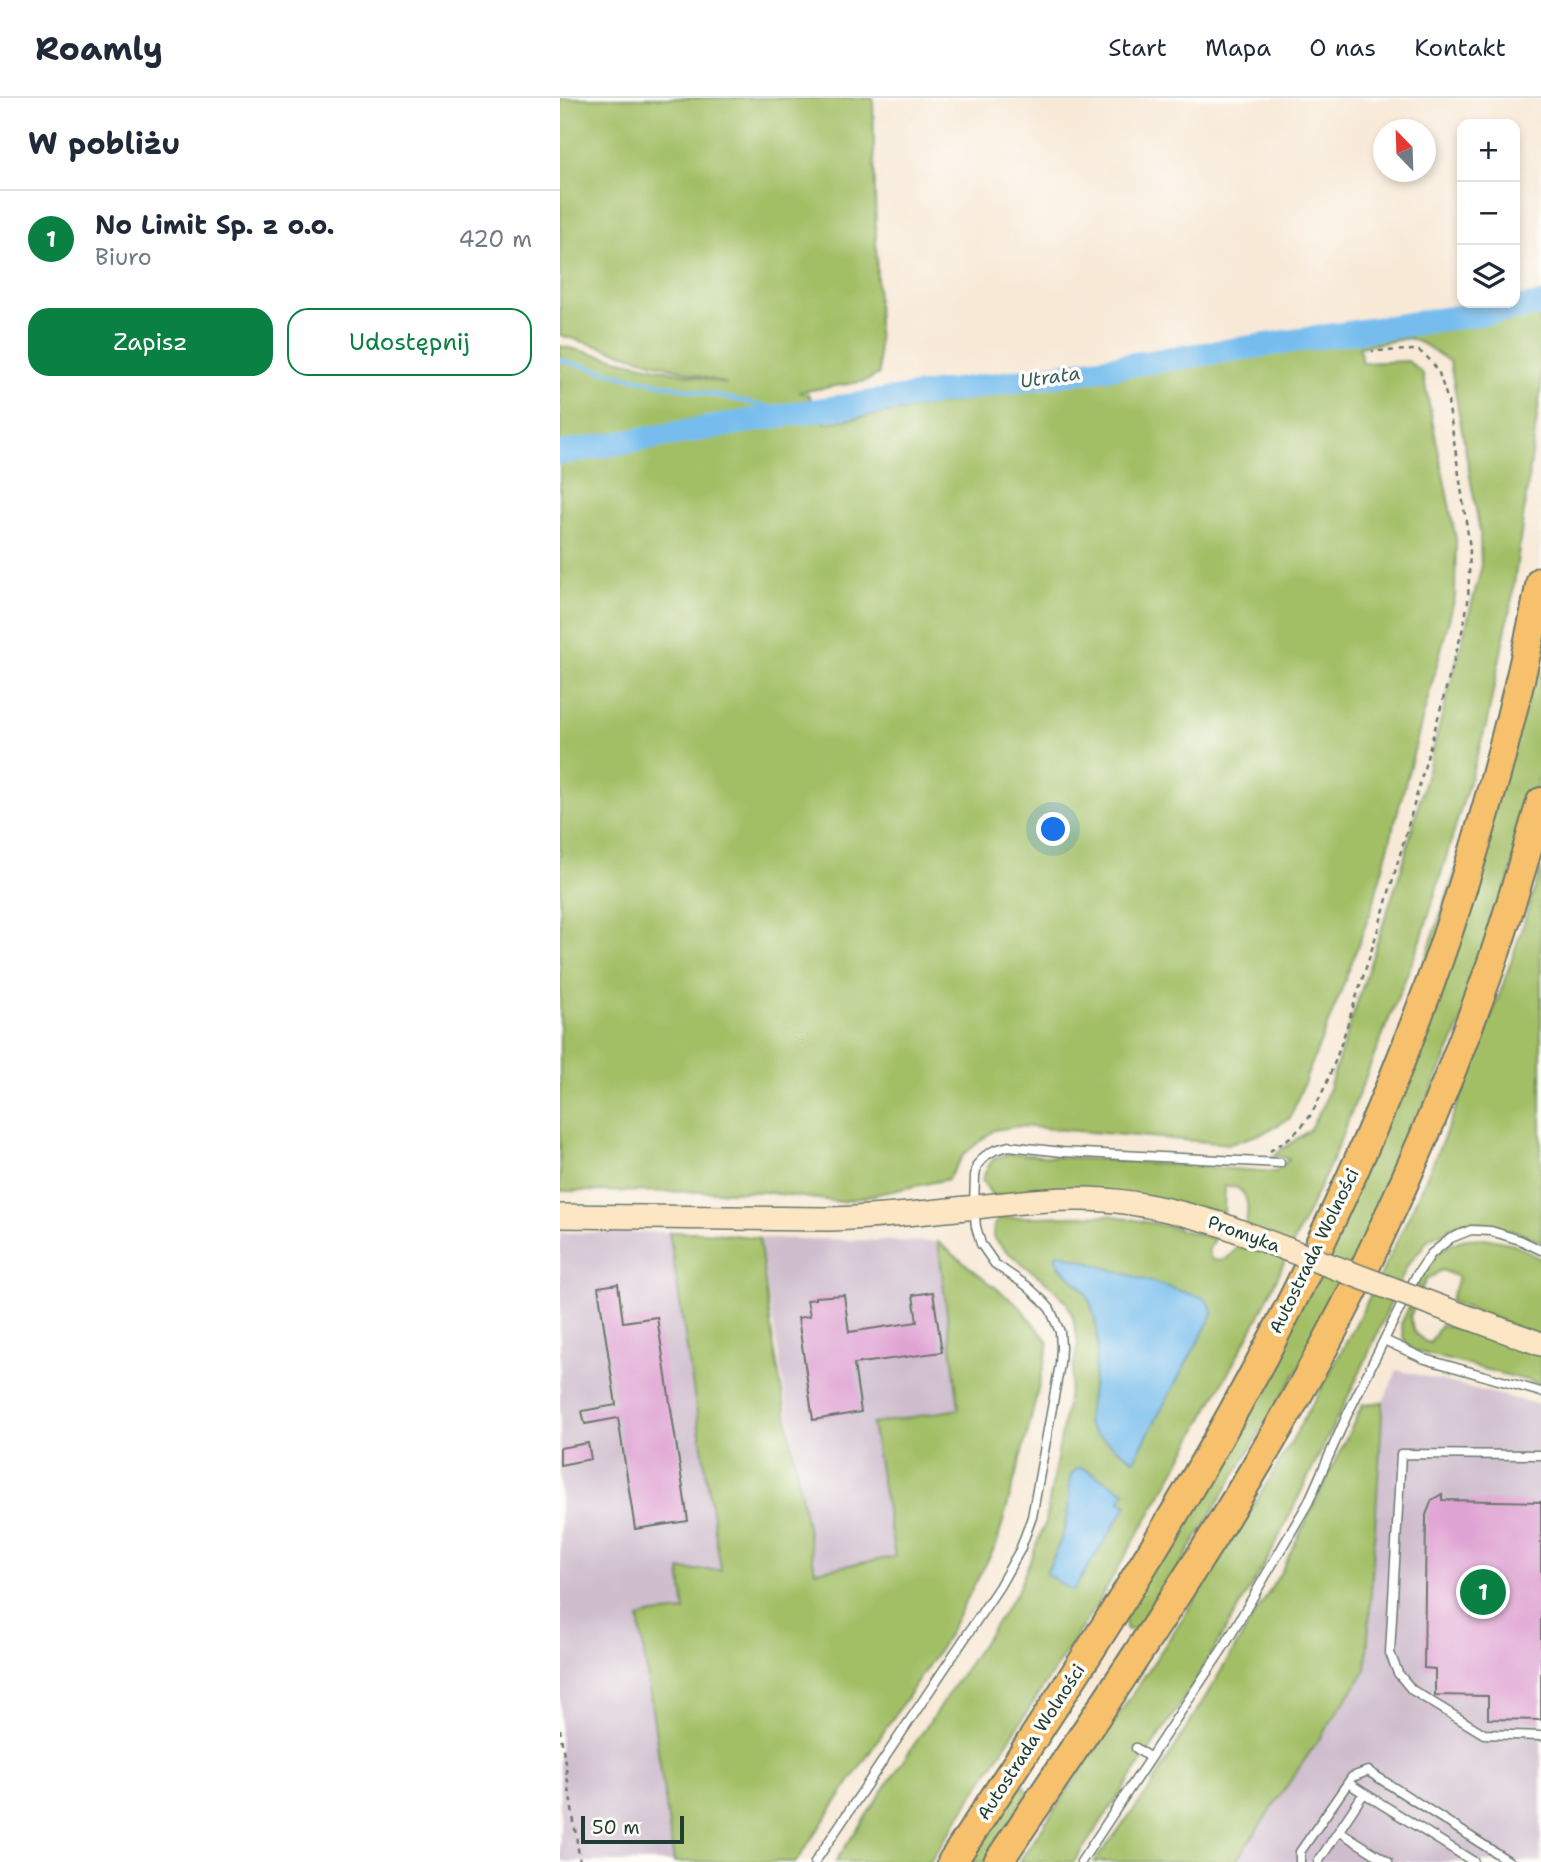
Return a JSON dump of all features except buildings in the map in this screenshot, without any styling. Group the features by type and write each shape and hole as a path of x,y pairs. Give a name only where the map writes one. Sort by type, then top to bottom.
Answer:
{"highway":[{"name":"Autostrada Wolności","path":"952,1862 1102,1632 1166,1526 1282,1320 1341,1198 1420,1013 1475,848 1517,696 1541,581"},
{"path":"998,1862 1234,1503 1297,1397 1366,1264 1457,1057 1490,968 1541,802"}],"street":[{"name":"Promyka","path":"560,1216 827,1219 1025,1201 1105,1200 1184,1214 1220,1224 1541,1344"}],"lane":[{"path":"815,1862 999,1587 1020,1550 1032,1517 1060,1364 1060,1332 1050,1309 995,1264 978,1238 974,1207 977,1165 995,1150 1009,1146 1062,1152 1280,1163"},
{"path":"1081,1862 1225,1645 1308,1503 1384,1340 1416,1276 1431,1254 1451,1238 1471,1230 1492,1231 1541,1250"},
{"path":"1384,1340 1425,1359 1541,1392"},
{"path":"1541,1455 1401,1454 1390,1653 1398,1672 1412,1690 1484,1734 1541,1736"},
{"path":"1136,1748 1150,1758"},
{"path":"1300,1862 1300,1852 1352,1777 1368,1771 1510,1862"},
{"path":"1348,1783 1474,1862"},
{"path":"1318,1862 1364,1793"},
{"path":"1339,1831 1388,1862"}],"path":[{"path":"1256,1161 1283,1143 1309,1118 1329,1080 1375,938 1468,603 1468,531 1448,401 1438,370 1418,351 1372,351"},
{"path":"560,1729 580,1862"}],"shaded area":[{"path":"669,1232 721,1570 686,1612 653,1614 639,1618 674,1862 560,1862 560,1233"},
{"path":"759,1238 938,1242 959,1409 873,1424 895,1557 815,1571"},
{"path":"1397,1370 1541,1405 1541,1862 1235,1862 1366,1670 1383,1402"}],"green space":[{"path":"560,98 873,98 879,374 866,381 799,392 808,394 825,423 1356,336 1541,314 1541,388 1512,599 1486,726 1421,940 1330,1165 1258,1318 1168,1483 1097,1604 930,1862 835,1862 1017,1592 1045,1524 1078,1343 1067,1303 1051,1286 1005,1250 993,1237 994,1225 1000,1218 1110,1215 1214,1239 1208,1251 1211,1259 1219,1261 1234,1251 1240,1241 1247,1216 1244,1194 1237,1188 1225,1186 1224,1215 992,1195 982,1180 993,1160 1015,1154 1276,1172 1289,1159 1273,1156 1309,1130 1323,1106 1402,867 1481,569 1480,533 1450,362 1409,338 1359,347 1362,363 1408,361 1423,374 1456,539 1455,597 1372,908 1290,1118 1263,1133 1230,1144 1019,1126 994,1130 964,1154 948,1179 841,1202 764,1192 560,1191 560,346 727,384 560,335","holes":["1058,1266 1213,1314 1088,1415 1099,1345 1093,1307 1084,1291","1125,1492 1119,1501 1126,1505 1046,1573 1060,1540 1069,1505"]},
{"path":"1541,618 1541,770 1525,829 1463,1019 1334,1310 1142,1629 1128,1630 1124,1615 1328,1246"},
{"path":"1541,867 1541,1243 1525,1234 1477,1222 1459,1224 1429,1239 1407,1266 1361,1370 1271,1553 1190,1690 1074,1862 1019,1862 1134,1692 1244,1521 1348,1339 1412,1208 1470,1074 1496,1005"},
{"path":"669,1232 706,1232 759,1238 773,1342 815,1571 895,1557 872,1424 959,1409 938,1242 1020,1307 1049,1343 997,1543 944,1642 796,1862 674,1862 639,1618 685,1611 680,1570 721,1570"},
{"path":"1485,1238 1514,1244 1541,1259 1541,1336 1450,1302 1458,1277 1442,1270 1425,1281 1410,1317 1414,1331 1430,1343 1441,1325 1541,1351 1541,1384 1411,1350 1404,1339 1401,1324 1418,1287 1415,1283 1423,1270 1447,1246 1465,1239"},
{"path":"1383,1402 1366,1670 1235,1862 1094,1862 1149,1790 1281,1572 1363,1404"},
{"path":"1024,1786 1027,1798 988,1862 962,1862 1012,1792"}],"water":[{"path":"1058,1253 1204,1298 1210,1305 1213,1314 1134,1460 1095,1433 1087,1424 1097,1358 1096,1326 1086,1294 1058,1262 1055,1257"},
{"path":"1078,1468 1085,1469 1125,1492 1120,1501 1127,1505 1073,1591 1046,1574 1064,1532 1070,1479"}],"waterway":[{"name":"Utrata","path":"560,453 798,413 1541,305"},
{"path":"560,360 798,413"}],"place":[{"name":"No Limit Sp. z o.o.","path":"1483,1592"}]}
